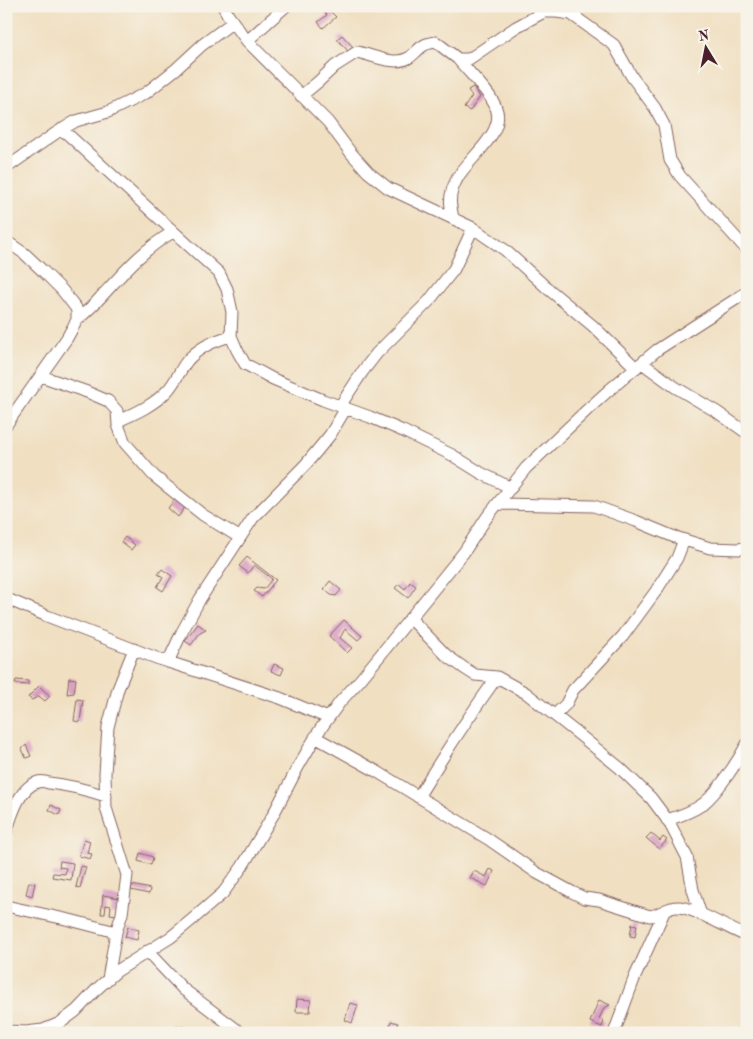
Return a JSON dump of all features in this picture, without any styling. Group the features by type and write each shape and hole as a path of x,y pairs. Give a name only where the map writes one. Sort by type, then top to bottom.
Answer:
{"street":[{"path":"223,6 247,41 328,122 368,172 388,188 473,228 505,250 639,365 717,412 747,433"},
{"path":"247,41 286,6"},
{"path":"458,59 468,59 516,27 544,12 571,14 614,45 632,77 655,108 664,125 670,160 680,176 747,250"},
{"path":"6,168 76,121 108,112 146,93 202,45 233,22"},
{"path":"301,96 335,66 357,52 386,60 398,61 410,58 424,44 436,42 458,59 490,96 497,109 498,118 496,127 488,139 458,176 452,192 450,205 453,218"},
{"path":"62,129 219,273 227,289 232,312 231,336 246,364 273,379 403,431 452,455 510,488"},
{"path":"168,662 200,599 252,518 306,464 330,435 363,371 377,353 429,301 454,269 473,228"},
{"path":"6,426 42,376 77,320 145,251 158,240 173,232"},
{"path":"6,241 24,254 62,290 76,308 77,320"},
{"path":"6,1032 52,1030 76,1011 117,971 171,937 223,893 242,867 273,815 315,737 328,718 464,552 487,517 526,468 587,410 639,365 658,350 747,292"},
{"path":"118,421 140,412 168,390 188,360 200,350 218,340 231,336"},
{"path":"42,376 108,401 117,411 118,425 125,443 154,476 203,515 239,537"},
{"path":"497,504 594,506 672,536 710,548 739,549 747,547"},
{"path":"555,716 566,704 578,684 623,636 656,591 677,558 684,540"},
{"path":"6,600 134,650 280,698 328,718"},
{"path":"410,618 446,655 464,668 475,675 497,677 526,693 582,736 652,798 667,820 687,857 693,890 701,914"},
{"path":"108,979 116,932 122,914 127,875 106,808 105,774 108,727 118,689 134,650"},
{"path":"418,797 440,760 497,677"},
{"path":"315,737 376,771 488,839 537,873 584,898 599,900 650,916 657,916 670,908 678,907 692,910 747,936"},
{"path":"667,820 703,804 741,756 747,744"},
{"path":"6,833 21,795 38,782 81,788 106,796"},
{"path":"6,906 116,932"},
{"path":"614,1033 634,979 664,912"},
{"path":"147,952 183,989 241,1033"}],"building":[{"path":"325,6 336,17 323,28 318,22 327,15 322,9"},
{"path":"342,35 353,47 348,51 337,39"},
{"path":"473,87 480,97 470,111 464,108 472,96 468,90"},
{"path":"176,498 186,506 178,517 168,508"},
{"path":"125,537 135,545 131,550 121,542"},
{"path":"247,557 276,580 262,597 254,591 257,588 264,589 272,579 254,565 248,573 239,566"},
{"path":"162,569 172,576 163,591 157,587 163,577 158,574"},
{"path":"330,581 341,590 336,596 331,595 324,589"},
{"path":"410,582 416,586 408,598 395,588 399,584 405,589"},
{"path":"344,620 362,636 358,640 345,629 340,638 352,648 347,653 329,636"},
{"path":"198,624 206,630 200,633 191,645 185,641"},
{"path":"274,664 284,668 281,675 271,671"},
{"path":"69,678 76,679 74,693 67,694"},
{"path":"16,680 28,681 28,685 15,684"},
{"path":"39,686 50,696 45,701 39,696 32,700 28,697"},
{"path":"77,699 83,700 80,722 74,721"},
{"path":"26,745 31,756 26,758 22,749"},
{"path":"51,805 61,810 59,815 49,810"},
{"path":"651,833 660,841 663,837 667,840 659,849 646,838"},
{"path":"84,839 90,841 87,853 92,854 90,859 79,856"},
{"path":"140,853 153,857 151,865 138,861"},
{"path":"60,861 73,863 71,880 52,877 53,873 65,874 66,868 59,867"},
{"path":"81,866 86,867 80,888 76,887"},
{"path":"490,869 494,871 487,886 470,878 474,871 486,877"},
{"path":"29,882 35,883 32,896 26,894"},
{"path":"132,885 150,889 149,894 131,890"},
{"path":"103,895 119,898 117,915 110,914 111,906 106,905 105,914 101,914"},
{"path":"632,924 637,925 635,937 630,936"},
{"path":"128,927 139,930 137,940 125,937"},
{"path":"297,999 311,1000 310,1012 296,1012"},
{"path":"599,1000 610,1005 604,1008 599,1019 604,1021 602,1027 590,1022"},
{"path":"350,1003 358,1005 352,1023 345,1020"},
{"path":"391,1021 398,1023 395,1033 388,1031"},
{"path":"177,1025 193,1030 192,1033 183,1033 175,1030"}]}
